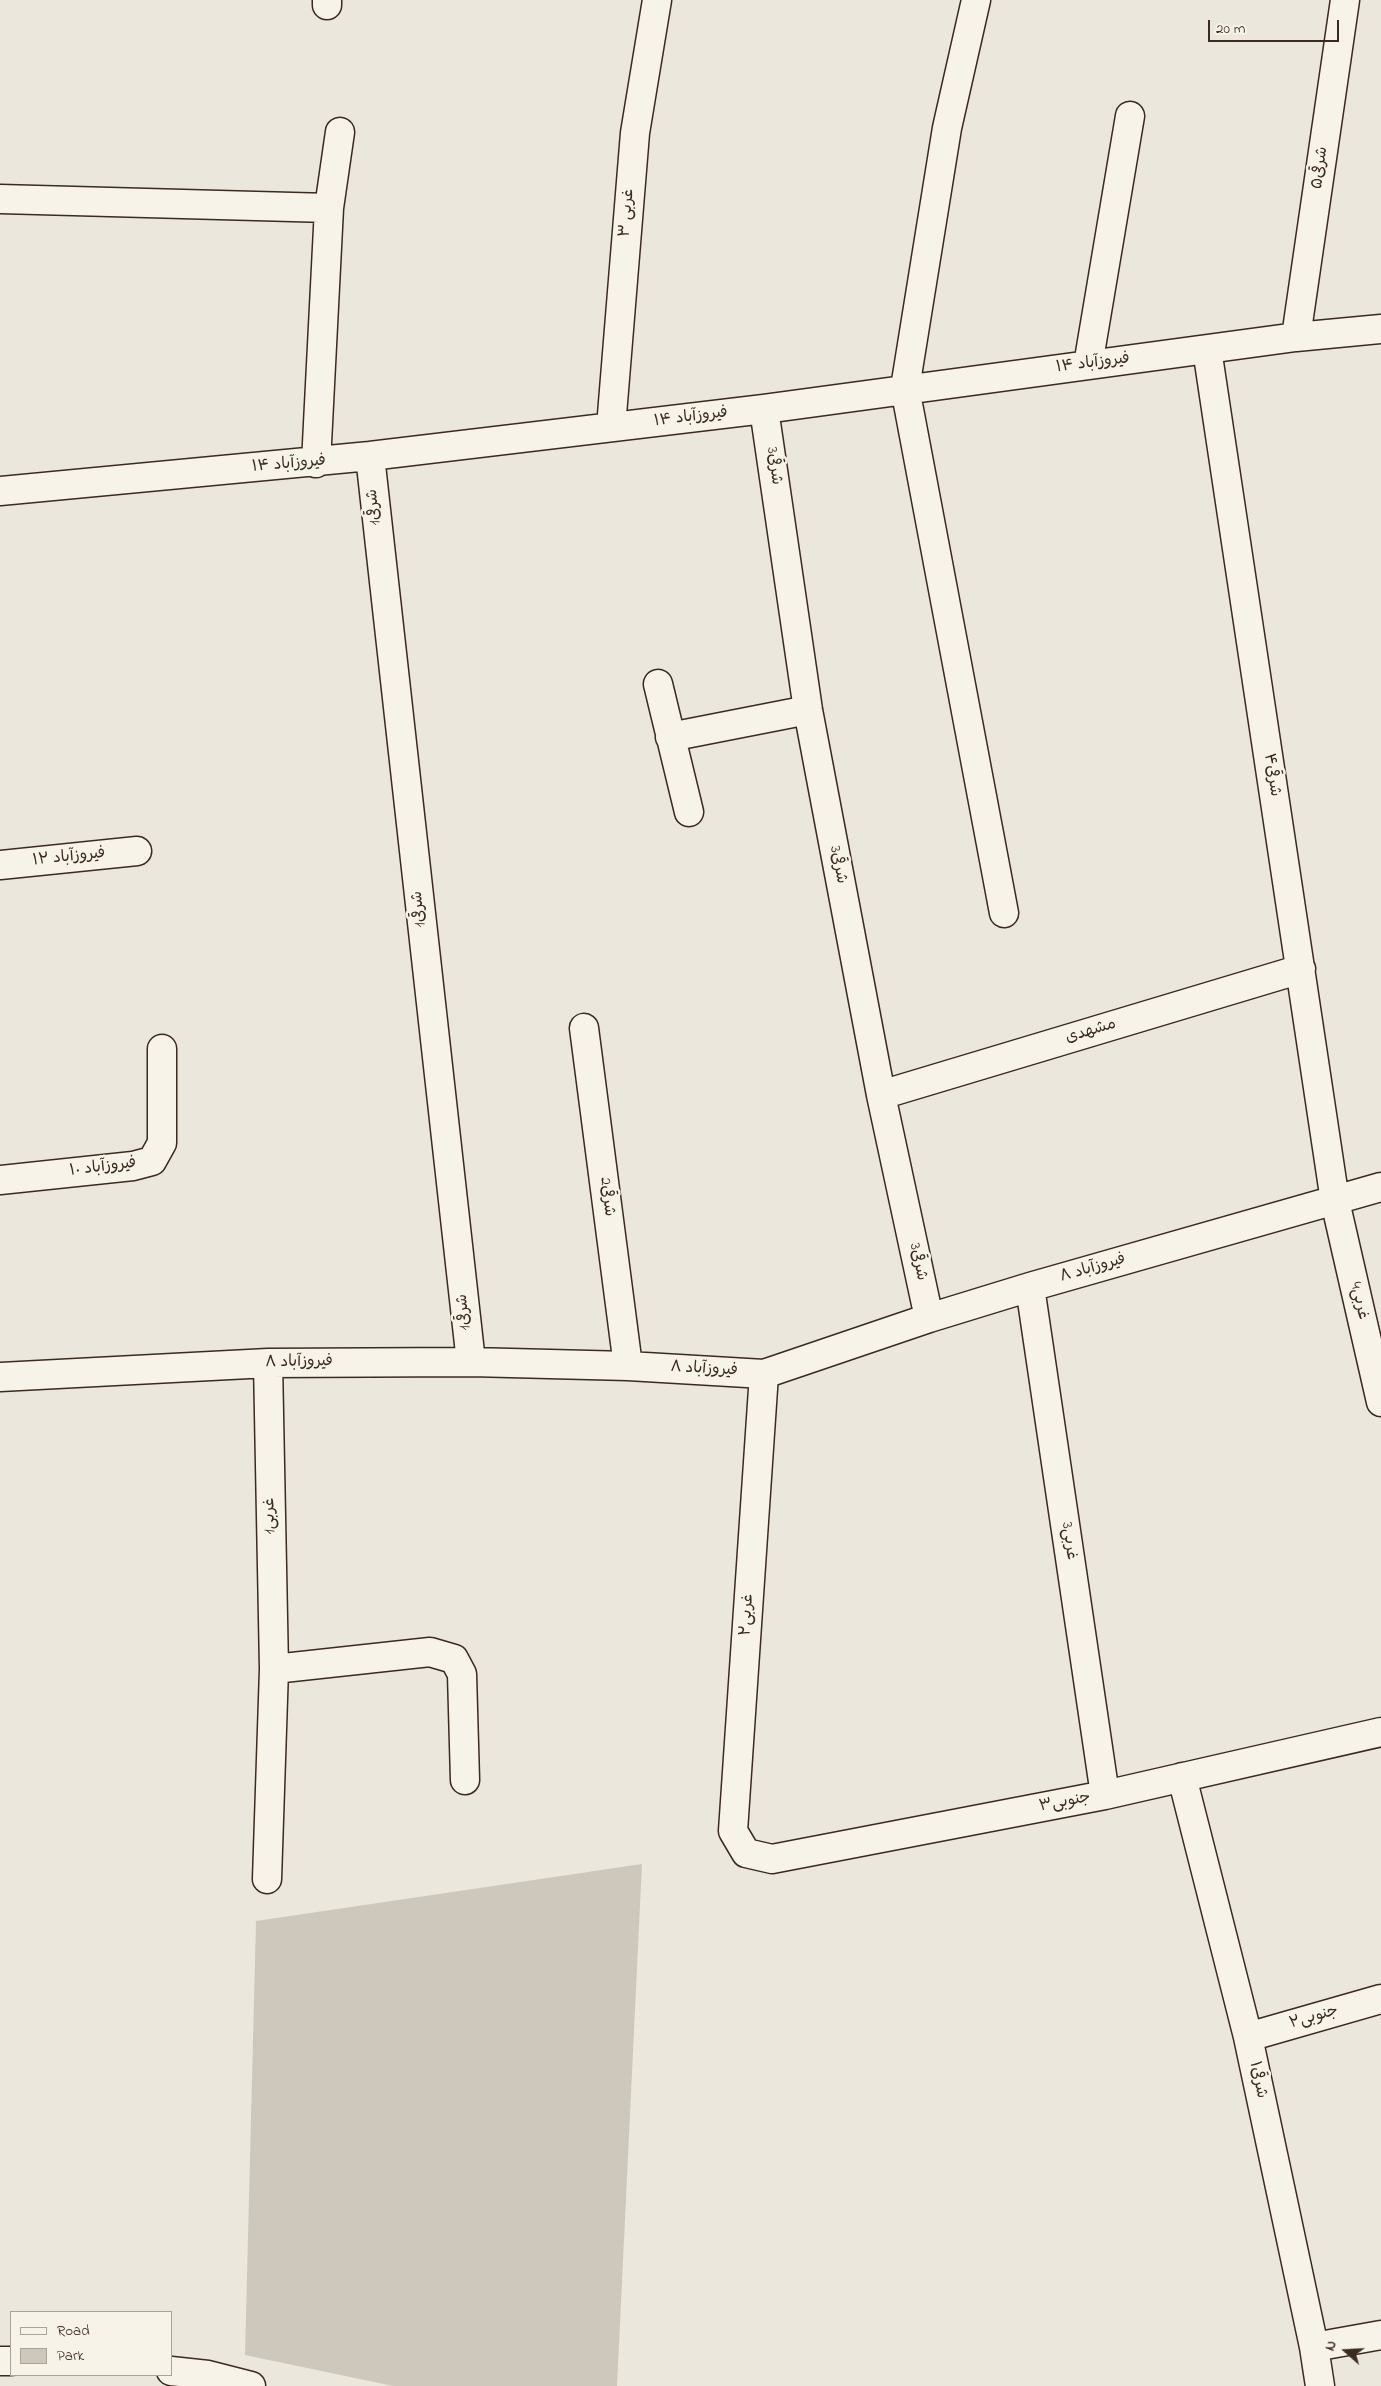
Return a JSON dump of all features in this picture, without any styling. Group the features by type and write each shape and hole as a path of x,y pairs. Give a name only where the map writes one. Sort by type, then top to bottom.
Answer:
{"street":[{"name":"غربی ۳","path":"611,427 635,133 657,0"},
{"path":"976,0 947,128 905,388 1004,913"},
{"name":"شرقی۵","path":"1296,337 1345,0"},
{"path":"1088,365 1130,116"},
{"path":"316,462 330,208 340,132"},
{"path":"0,199 330,208"},
{"name":"فیروزآباد ۱۴","path":"0,491 370,456 764,409 905,388 1296,337 1381,329"},
{"name":"شرقی۴","path":"1207,349 1335,1201"},
{"name":"شرقی3","path":"764,409 808,710 882,1095 929,1318"},
{"name":"شرقی1","path":"370,456 471,1362"},
{"path":"658,684 688,812"},
{"path":"670,737 808,710"},
{"name":"فیروزآباد ۱۲","path":"0,865 137,851"},
{"name":"مشهدی","path":"882,1095 1301,969"},
{"name":"شرقی2","path":"584,1028 628,1366"},
{"name":"فیروزآباد ۱۰","path":"0,1180 133,1166 152,1161 162,1143 162,1049"},
{"name":"فیروزآباد ۸","path":"0,1378 268,1363 471,1362 628,1366 764,1374 929,1318 1030,1287 1381,1188"},
{"name":"غربی4","path":"1335,1201 1381,1402"},
{"name":"غربی3","path":"1030,1287 1105,1795"},
{"name":"غربی1","path":"267,1878 274,1668 268,1363"},
{"name":"غربی۲","path":"746,1853 733,1831 764,1374"},
{"path":"274,1668 430,1652 454,1659 462,1674 465,1780"},
{"name":"جنوبی۳","path":"746,1853 772,1859 1105,1795 1381,1732"},
{"name":"شرقی۱","path":"1182,1777 1248,2036 1314,2347 1320,2386"},
{"name":"جنوبی۲","path":"1248,2036 1381,1999"},
{"path":"1314,2347 1381,2335"},
{"path":"172,2371 208,2375 251,2386"}],"green space":[{"path":"642,1864 617,2386 393,2386 245,2355 256,1921"}]}
